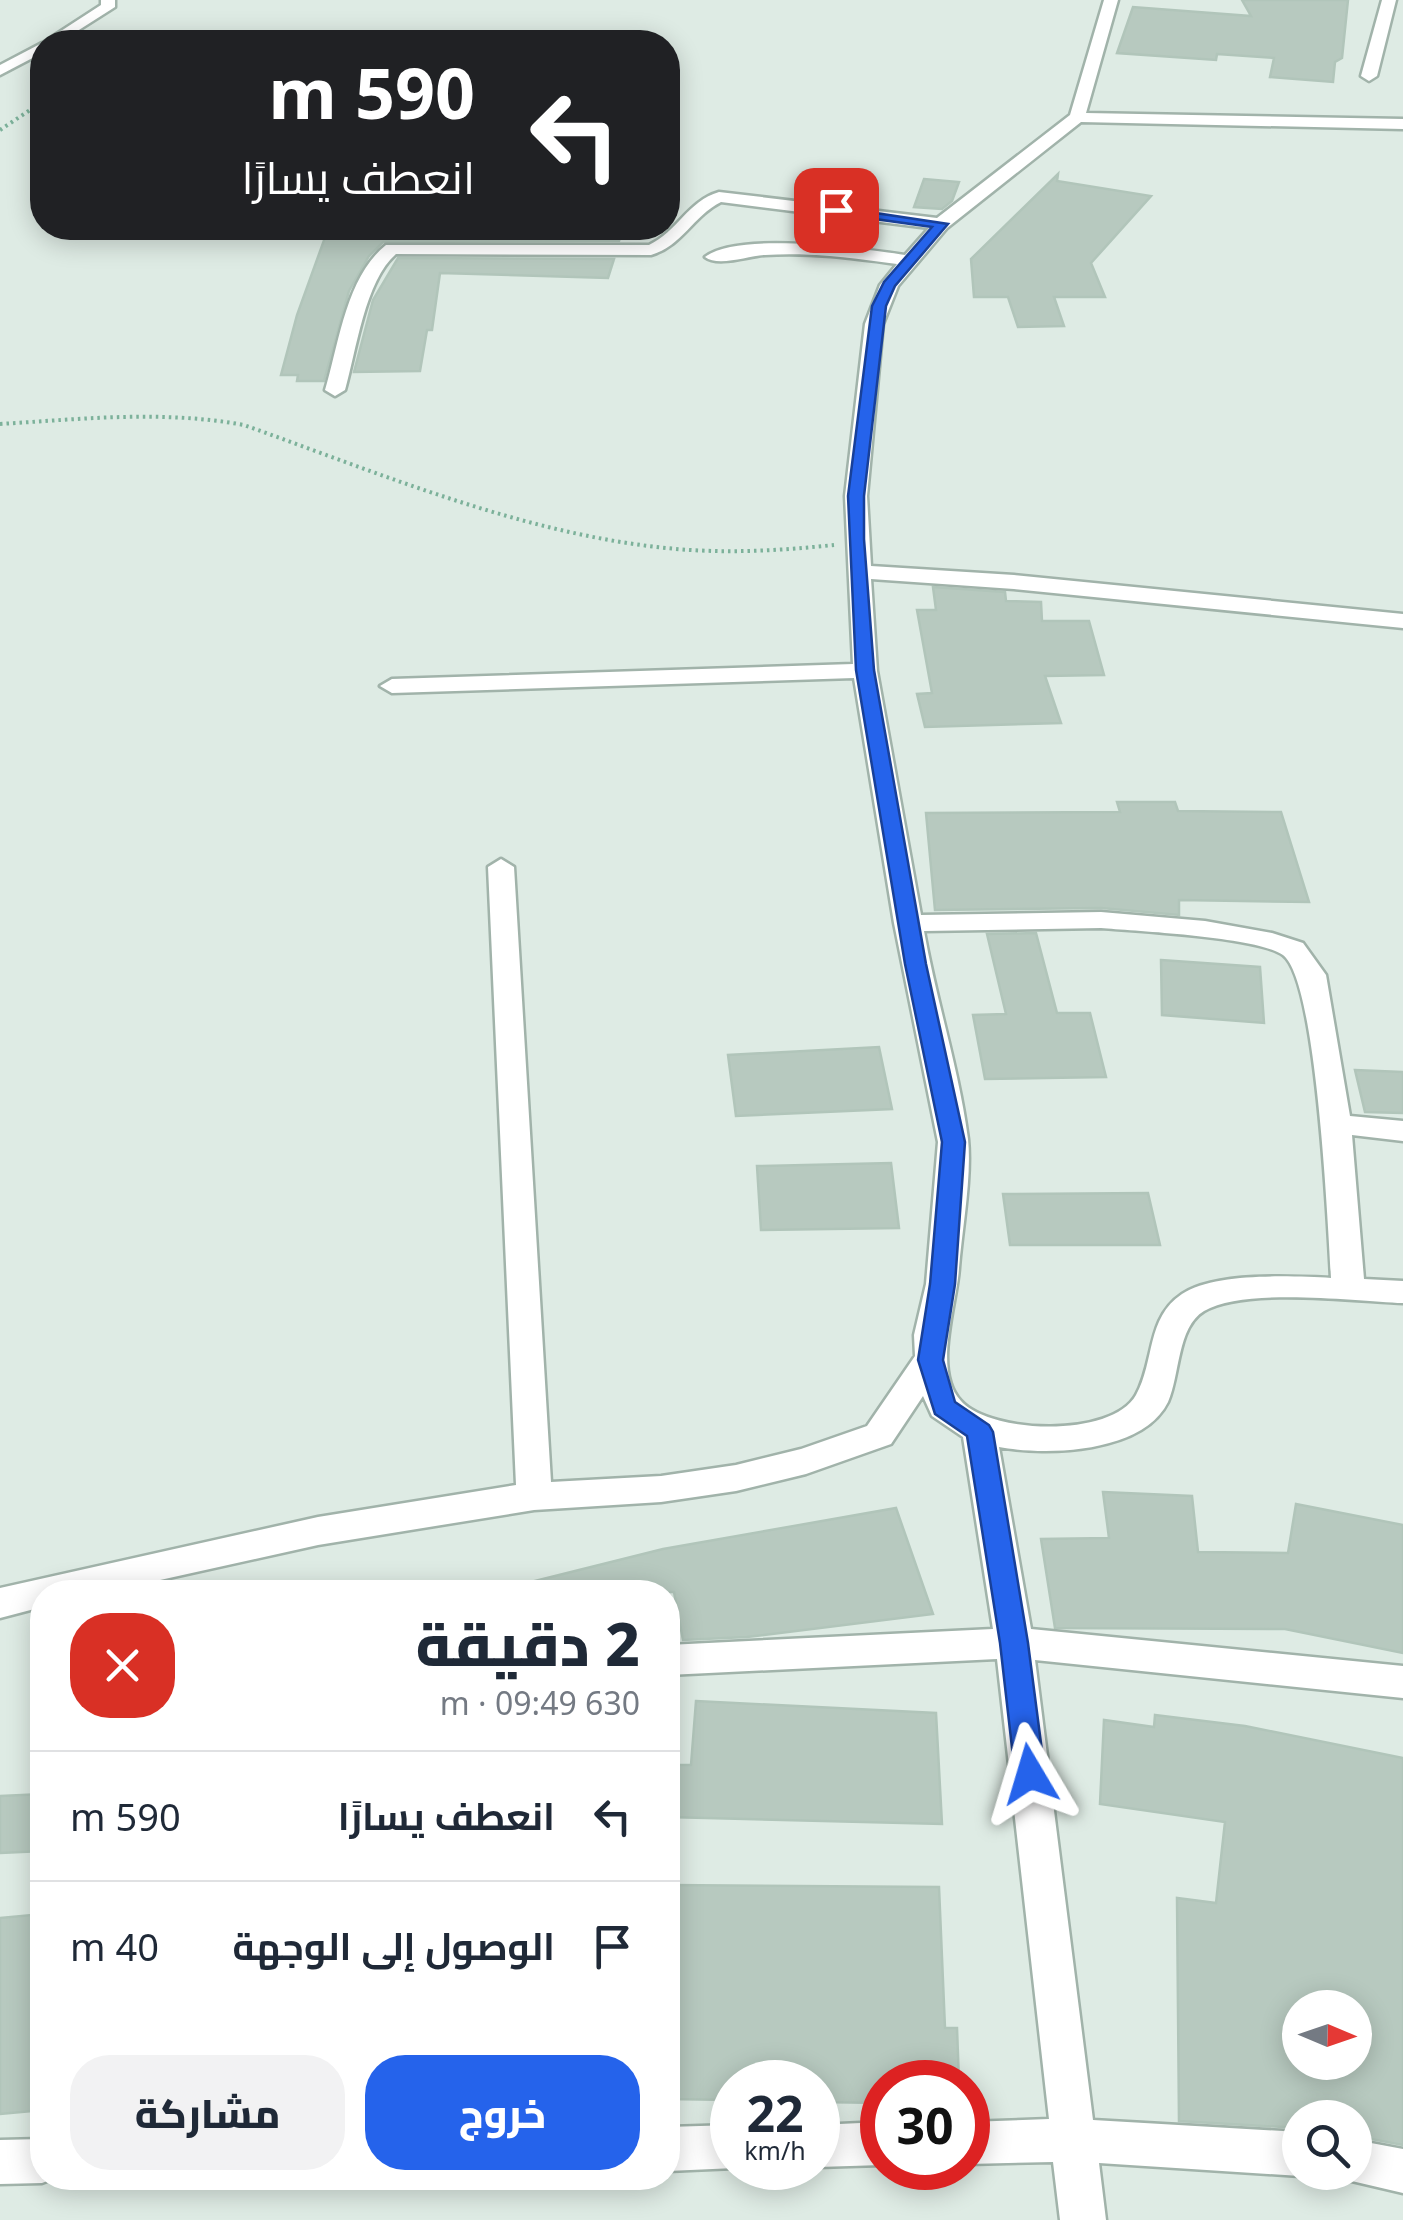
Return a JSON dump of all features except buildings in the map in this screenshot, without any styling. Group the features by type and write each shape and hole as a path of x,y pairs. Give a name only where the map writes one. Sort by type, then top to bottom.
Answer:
{"street":[{"path":"70,30 108,8 108,0"},
{"path":"1112,0 1077,117 942,224 888,285 874,324 856,496 865,670 908,924 953,1142 950,1210 930,1360 944,1408 980,1432 1030,1440 1090,1434 1139,1415 1152,1399 1170,1327 1196,1300 1264,1286 1403,1292"},
{"path":"1369,76 1389,0"},
{"path":"0,71 30,54"},
{"path":"1077,117 1403,124"},
{"path":"680,229 708,202 719,197 942,224"},
{"path":"336,390 366,286 380,255 392,249 651,250 669,240"},
{"path":"714,258 756,248 795,246 909,260"},
{"path":"858,572 1014,582 1403,621"},
{"path":"392,686 865,670"},
{"path":"500,867 534,1496"},
{"path":"908,924 1101,920 1205,929 1293,949 1312,974 1336,1124 1348,1287"},
{"path":"1336,1124 1403,1131"},
{"path":"102,1580 318,1532 534,1496 662,1489 736,1478 842,1450 880,1435 930,1360"},
{"path":"980,1432 1014,1643 1082,2220"},
{"path":"0,1603 30,1596"},
{"path":"680,1659 1014,1643 1403,1682"},
{"path":"990,2142 1073,2140 1282,2153"},
{"path":"680,2149 710,2148"},
{"path":"0,2162 30,2161"},
{"path":"1372,2165 1403,2171"}],"path":[{"path":"0,130 30,110"},
{"path":"0,424 167,416 230,422 531,520 679,548 769,553 856,539"}],"route":[{"path":"836,210 942,224 888,285 874,324 856,496 856,539 865,670 916,964 953,1142 952,1191 930,1360 944,1408 980,1432 1014,1643 1030,1774"}]}
